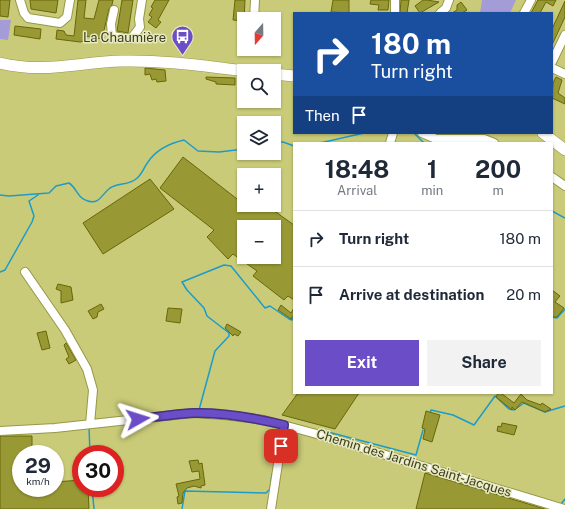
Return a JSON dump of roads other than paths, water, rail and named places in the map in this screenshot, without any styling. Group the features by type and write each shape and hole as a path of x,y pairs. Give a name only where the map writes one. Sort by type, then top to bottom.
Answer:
{"main road":[{"path":"0,63 22,67 50,68 138,61 237,70"},
{"path":"281,75 293,76"},
{"path":"544,134 565,150"}],"street":[{"path":"20,0 24,13 28,18 60,22 67,18 70,0"},
{"path":"114,10 111,24 112,36 130,39 140,27 139,19 142,0"},
{"path":"254,12 255,0"},
{"path":"394,12 395,0"},
{"path":"441,12 446,8 449,0"},
{"path":"525,12 531,0"},
{"path":"553,60 565,35"},
{"path":"553,68 565,74"},
{"path":"424,134 436,139 484,139 492,142"},
{"path":"553,178 565,186"},
{"path":"25,272 66,330 87,369 92,390 90,424"},
{"name":"Chemin des Jardins Saint-Jacques","path":"0,431 90,424 193,413 224,415 284,428 397,457 564,509"},
{"path":"271,509 284,428"}],"waterway":[{"path":"324,142 360,134"},
{"path":"415,134 423,142"},
{"path":"0,195 9,196 49,193 56,186 69,183 84,200 95,202 110,188 136,179 155,154 174,143 184,140 198,151 219,152 237,150"},
{"path":"281,142 293,146"},
{"path":"0,272 5,270 32,222 34,216 29,201 38,195"},
{"path":"553,212 565,218"},
{"path":"199,410 215,351 229,336 229,333 207,316 204,308 187,290 182,282 224,265 231,266 265,308 270,306 289,319 292,320 293,318"},
{"path":"553,317 557,318 565,309"},
{"path":"430,413 431,410 453,415 474,425 495,396 509,409 514,410 524,403 545,412 565,406"},
{"path":"167,420 198,416"},
{"path":"89,427 90,445"},
{"path":"316,430 416,455 423,430"},
{"path":"182,509 185,491 266,493 270,489 272,474"},
{"path":"93,497 94,509"},
{"path":"561,504 565,499"}],"place":[{"name":"La Chaumière","path":"182,56"}]}
